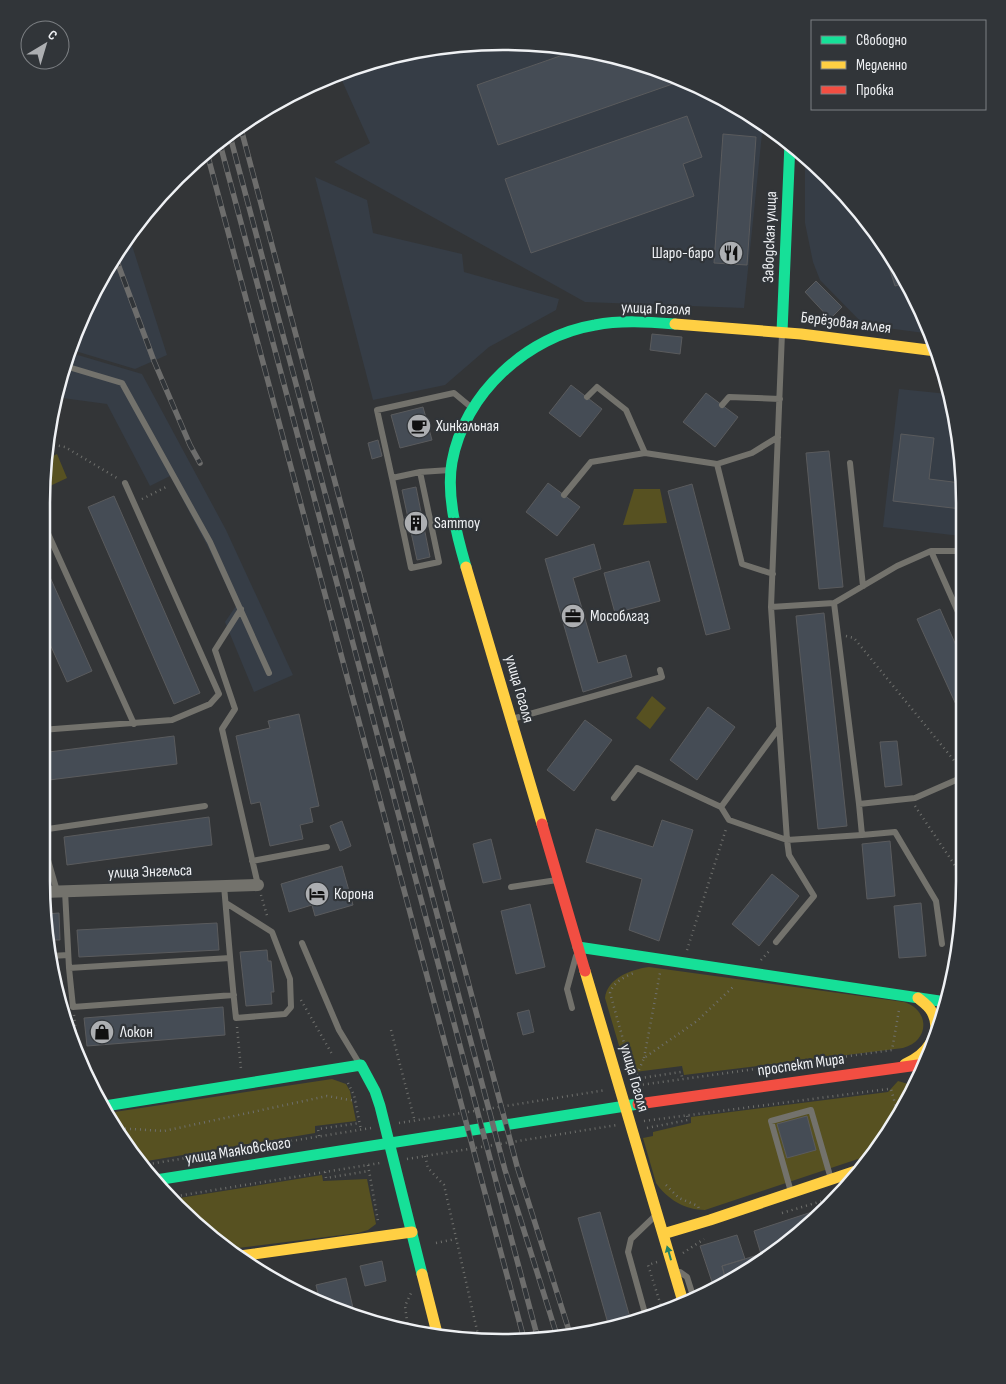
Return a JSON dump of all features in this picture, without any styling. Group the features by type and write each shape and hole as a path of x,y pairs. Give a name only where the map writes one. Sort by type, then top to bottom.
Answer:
{"street":[{"name":"Заводская улица","path":"782,332 790,152"},
{"name":"улица Гоголя","path":"682,1297 458,542 452,500 451,470 457,443 472,408 488,386 506,368 547,341 573,330 593,325 625,322 782,332"},
{"name":"Берёзовая аллея","path":"782,332 929,350"},
{"name":"улица Энгельса","path":"50,892 258,885"},
{"path":"578,947 940,1001"},
{"path":"918,998 929,1008 934,1021"},
{"path":"886,1070 915,1060 922,1054"},
{"name":"проспект Мира","path":"325,1154 681,1097 917,1065"},
{"path":"110,1105 242,1083 361,1066 375,1091 380,1106 436,1329"},
{"path":"886,1070 912,1074"},
{"name":"улица Маяковского","path":"161,1179 325,1154"},
{"path":"663,1234 848,1175"},
{"path":"247,1255 412,1232"}],"lane":[{"path":"776,942 814,896 789,855 771,607 782,332"},
{"path":"71,368 122,383 210,542 269,673"},
{"path":"587,397 597,387 626,410 645,453"},
{"path":"420,472 439,562 411,568 377,410 454,394 472,408"},
{"path":"722,405 729,397 780,400"},
{"path":"564,495 591,462 645,453 717,464 752,454 778,437"},
{"path":"850,463 863,586"},
{"path":"717,464 742,564 773,574"},
{"path":"392,478 420,472 451,470"},
{"path":"50,729 172,720 210,704 219,694 125,483"},
{"path":"50,538 134,724"},
{"path":"771,607 834,603 897,566 931,551 956,551"},
{"path":"931,551 956,607"},
{"path":"834,603 862,835"},
{"path":"241,609 215,650 235,709 222,729 258,885"},
{"path":"511,719 662,677 660,670"},
{"path":"721,807 780,728"},
{"path":"614,798 637,768 721,807 729,820 787,840 896,832 936,901 942,944"},
{"path":"858,804 915,798 956,780"},
{"path":"50,829 205,806"},
{"path":"252,861 327,847"},
{"path":"50,861 61,891 73,1007 234,995"},
{"path":"511,887 558,880"},
{"path":"224,886 236,1018 285,1014 291,1007 290,979 272,932 226,903"},
{"path":"302,943 339,1030 361,1066"},
{"path":"572,1008 567,989 578,947"},
{"path":"57,956 68,955"},
{"path":"69,968 230,958"},
{"path":"791,1193 771,1121 811,1110 831,1179"},
{"path":"645,1311 628,1252 631,1239 657,1214"},
{"path":"675,1274 680,1272 687,1277 692,1292"}],"path":[{"path":"54,445 65,447 125,483"},
{"path":"134,503 176,482"},
{"path":"838,634 854,638 956,762"},
{"path":"910,799 956,868"},
{"path":"682,963 729,820"},
{"path":"258,885 272,932"},
{"path":"644,1058 697,1021 748,973 776,942"},
{"path":"660,972 644,1058 635,1079 681,1072 680,1079"},
{"path":"290,979 351,1088 356,1101 362,1133"},
{"path":"73,1007 75,1029"},
{"path":"236,1018 242,1083"},
{"path":"390,1030 416,1122"},
{"path":"630,1086 892,1050"},
{"path":"636,1122 686,1114 891,1089 896,1106"},
{"path":"390,1125 611,1090"},
{"path":"123,1129 164,1131 327,1096 356,1101"},
{"path":"651,1127 688,1120 686,1114"},
{"path":"321,1136 318,1129 360,1123"},
{"path":"405,1159 617,1125"},
{"path":"149,1164 371,1128"},
{"path":"423,1150 428,1168 444,1185 477,1333"},
{"path":"367,1162 381,1236"},
{"path":"178,1196 386,1162"},
{"path":"327,1172 326,1178 369,1171"},
{"path":"782,1213 823,1201"},
{"path":"661,1306 648,1265 684,1252 707,1237"},
{"path":"436,1243 456,1239"},
{"path":"407,1323 405,1306 412,1288"}],"shaded area":[{"path":"473,51 533,51 562,54 620,65 676,84 730,111 762,131 744,308 585,302 334,162 370,143 342,80 386,65 415,59"},
{"path":"805,165 844,204 880,251 895,276 923,333 864,325 820,280 813,262 805,223"},
{"path":"315,177 367,200 373,233 462,254 464,272 559,299 556,310 489,347 445,385 373,400"},
{"path":"131,244 167,355 135,369 76,351 97,303"},
{"path":"75,354 142,374 226,530 293,675 254,692 225,622 236,606 207,545 170,476 150,486 107,404 63,398"},
{"path":"899,389 943,393 952,444 955,473 956,535 883,527"},
{"path":"57,454 67,478 51,486 51,473 53,456"},
{"path":"634,489 660,489 667,523 623,525"},
{"path":"652,696 666,708 650,729 636,718"},
{"path":"649,967 904,1002 913,1006 919,1012 922,1018 922,1032 918,1039 903,1048 684,1075 682,1066 627,1073 605,998 610,985 615,980 628,972"},
{"path":"332,1079 346,1084 350,1091 356,1121 315,1126 315,1133 147,1161 126,1133 113,1112"},
{"path":"898,1081 908,1084 880,1133 861,1158 705,1210 684,1206 671,1199 660,1189 656,1183 643,1138 653,1136 653,1132 691,1123 691,1117 888,1092"},
{"path":"322,1175 323,1181 367,1179 376,1224 368,1230 358,1233 238,1248 204,1222 180,1198"}],"building":[{"path":"564,54 620,65 674,83 498,145 477,85"},
{"path":"687,116 702,157 683,164 694,196 531,253 505,179"},
{"path":"723,134 756,137 747,265 714,263"},
{"path":"888,265 899,285 895,286"},
{"path":"816,281 842,307 830,319 805,292"},
{"path":"652,334 682,337 680,354 650,350"},
{"path":"571,385 602,409 580,437 549,413"},
{"path":"706,393 738,417 715,447 683,422"},
{"path":"423,407 432,440 400,448 391,415"},
{"path":"901,434 934,438 929,479 955,482 956,508 893,501"},
{"path":"378,440 382,456 372,459 368,443"},
{"path":"829,451 843,587 819,589 806,453"},
{"path":"548,483 580,507 557,536 526,512"},
{"path":"692,484 730,629 706,635 668,491"},
{"name":"Sammoy","path":"416,487 430,557 417,560 402,490"},
{"path":"114,496 200,693 174,704 88,507"},
{"name":"Мособлгаз","path":"594,544 601,569 573,578 598,663 626,655 632,677 583,692 545,559"},
{"path":"649,561 660,601 615,613 604,573"},
{"path":"50,577 92,671 67,682 50,644"},
{"path":"940,609 956,645 956,705 917,619"},
{"path":"824,613 847,826 818,829 796,616"},
{"path":"708,707 735,727 697,780 670,760"},
{"path":"299,714 319,806 310,808 313,822 300,825 303,839 270,846 260,802 251,804 236,736 270,728 268,721"},
{"path":"585,720 612,740 574,791 547,770"},
{"path":"174,736 177,764 50,780 50,752"},
{"path":"897,741 902,785 885,787 880,742"},
{"path":"209,817 212,845 67,865 64,837"},
{"path":"662,820 693,830 659,941 629,930 642,879 586,862 596,829 653,847"},
{"path":"342,821 351,846 340,851 330,826"},
{"path":"491,839 501,879 483,883 473,844"},
{"path":"890,841 895,896 867,899 862,844"},
{"name":"Корона","path":"342,866 353,905 315,916 312,905 289,912 281,884"},
{"path":"772,874 799,896 759,946 732,924"},
{"path":"921,903 926,956 899,958 894,906"},
{"path":"530,904 545,967 516,974 501,911"},
{"path":"59,913 60,940 54,940 51,914"},
{"path":"217,923 219,950 79,957 77,930"},
{"path":"267,950 268,961 271,961 274,992 271,992 272,1004 246,1006 240,952"},
{"path":"223,1007 225,1035 87,1046 84,1018"},
{"path":"529,1010 534,1032 523,1035 517,1013"},
{"path":"807,1116 816,1150 787,1158 777,1124"},
{"path":"600,1212 630,1316 607,1322 578,1218"},
{"path":"812,1212 761,1254 754,1231"},
{"path":"737,1235 745,1259 722,1266 725,1275 712,1282 700,1246"},
{"path":"760,1254 725,1275 722,1266"},
{"path":"382,1261 386,1281 365,1286 360,1266"},
{"path":"346,1278 353,1309 318,1294 316,1285"}],"railway":[{"path":"242,133 517,1166 568,1329"},
{"path":"231,141 505,1170 555,1331"},
{"path":"221,148 536,1333"},
{"path":"208,159 522,1333"},
{"path":"118,264 154,361 190,445 200,463"}],"traffic: fast":[{"path":"782,332 790,152"},
{"path":"466,567 451,502 452,462 459,437 470,413 502,372 523,355 546,341 570,331 615,322 675,324"},
{"path":"578,947 940,1001"},
{"path":"110,1105 361,1065 375,1091 380,1106 422,1274"},
{"path":"161,1179 638,1104"}],"traffic: slow":[{"path":"675,324 801,334 929,350"},
{"path":"466,567 542,824"},
{"path":"585,971 682,1297"},
{"path":"918,998 931,1010 935,1019"},
{"path":"905,1064 923,1052"},
{"path":"663,1234 849,1173"},
{"path":"247,1255 412,1232"},
{"path":"422,1274 436,1329"}],"traffic: jam":[{"path":"542,824 585,971"},
{"path":"638,1104 917,1065"}],"place":[{"name":"Шаро-баро","path":"731,253"},
{"name":"Хинкальная","path":"419,426"},
{"name":"Sammoy","path":"416,523"},
{"name":"Мособлгаз","path":"573,616"},
{"name":"Корона","path":"317,894"},
{"name":"Локон","path":"102,1032"}]}
